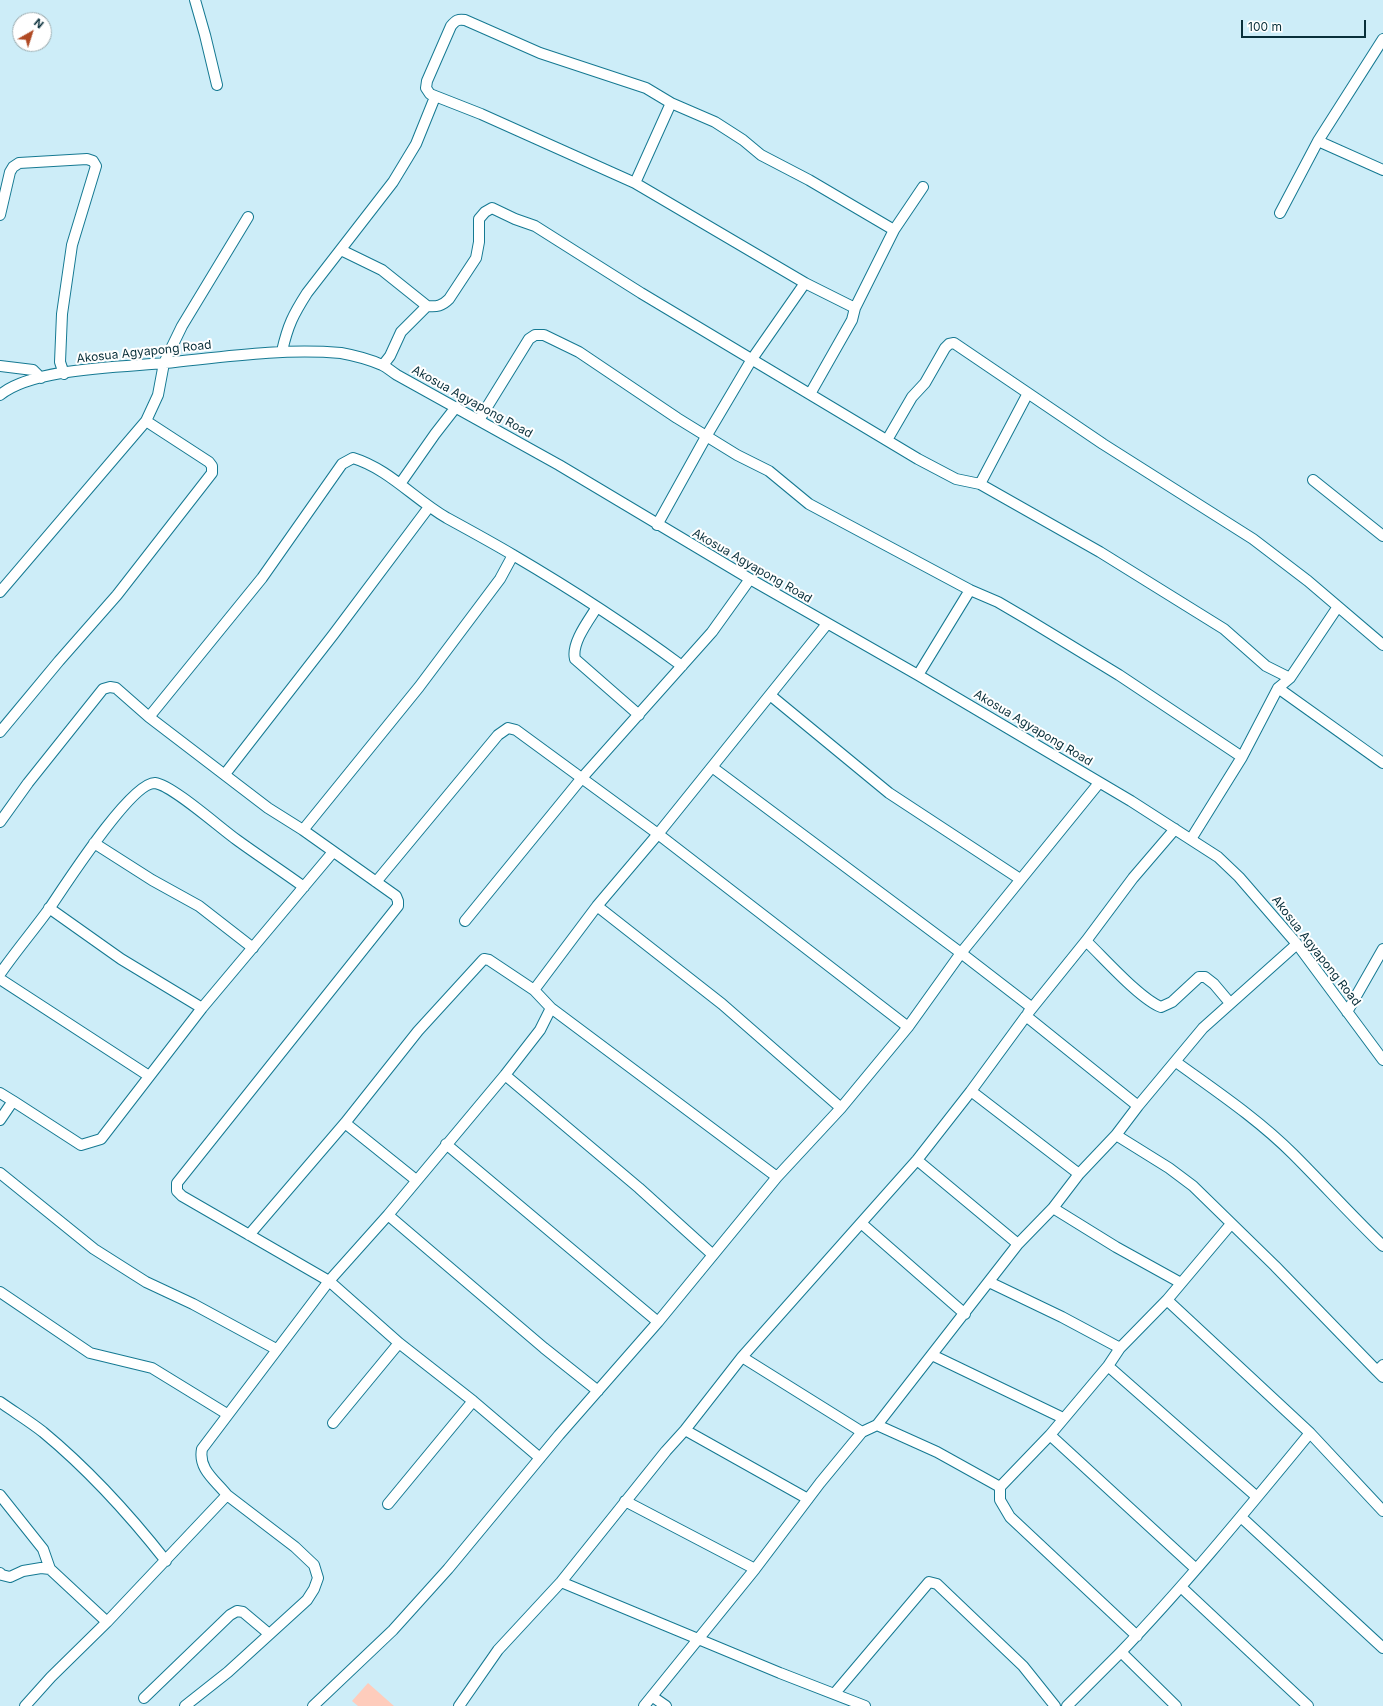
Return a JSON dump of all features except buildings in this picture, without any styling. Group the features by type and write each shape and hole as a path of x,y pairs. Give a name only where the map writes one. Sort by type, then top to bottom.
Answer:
{"street":[{"path":"195,0 217,85"},
{"path":"855,308 805,283 635,183 481,114 434,97 426,88 427,82 451,26 459,19 540,53 646,88 671,103 715,122 743,140 761,155 809,180 894,230"},
{"path":"1280,213 1318,141 1383,39"},
{"path":"282,351 287,327 295,312 312,287 393,182 416,144 434,97"},
{"path":"635,183 671,103"},
{"path":"1318,141 1383,170"},
{"path":"0,215 10,172 13,166 19,163 87,160 93,161 96,166 72,245 62,314 60,362 64,374"},
{"path":"810,394 852,320 855,308 894,230 923,187"},
{"path":"341,250 382,270 427,306 434,307 443,305 456,289 476,258 479,242 479,218 485,212 492,208 515,219 536,226 641,293 942,473 956,479 980,484 1107,556 1224,629 1266,666 1290,678"},
{"path":"0,592 146,421 158,395 164,363 182,326 248,217"},
{"path":"657,525 707,435 752,359 805,283"},
{"path":"383,365 390,356 401,332 427,306"},
{"path":"478,420 529,339 535,336 544,335 579,352 677,418 707,435 737,455 769,471 809,504 970,590 1004,606 1093,659 1242,757"},
{"path":"887,440 912,397 925,383 945,348 949,344 954,344 963,348 1103,444 1253,539 1308,581 1337,608 1383,645"},
{"name":"Akosua Agyapong Road","path":"0,395 9,388 41,378 64,374 116,367 282,351 342,354 383,365 397,375 559,465 657,525 918,675 1175,829 1218,857 1239,877 1297,944 1383,1060"},
{"path":"0,366 33,370 41,378"},
{"path":"980,484 1028,393"},
{"path":"400,484 456,407"},
{"path":"0,732 59,660 117,595 212,473 212,466 210,462 146,421"},
{"path":"149,717 262,578 342,464 353,458 382,470 429,506 513,555 597,607 644,638 682,666"},
{"path":"1313,480 1383,536"},
{"path":"225,774 333,635 429,506"},
{"path":"302,830 419,688 500,579 513,555"},
{"path":"465,921 581,779 712,632 750,579"},
{"path":"918,675 970,590"},
{"path":"597,607 578,640 574,652 575,659 639,715"},
{"path":"1191,839 1242,757 1278,688 1290,678 1337,608"},
{"path":"534,990 597,906 658,834 827,624"},
{"path":"0,822 28,783 103,688 116,688 149,717 268,808 396,896 398,906 177,1183 176,1191 226,1223 329,1280 400,1343 473,1401 540,1458"},
{"path":"1278,688 1383,763"},
{"path":"770,695 889,793 1020,879"},
{"path":"376,882 498,735 508,728 516,730 658,834 908,1027"},
{"path":"712,767 1031,1007"},
{"path":"0,974 49,908 94,843 139,791 146,785 155,783 175,792 237,840 304,887"},
{"path":"313,1706 394,1630 448,1569 540,1458 658,1322 777,1177 841,1108 908,1027 961,953 1099,783"},
{"path":"458,1706 498,1650 561,1582 625,1501 685,1430 742,1357 917,1160 971,1091 1031,1007 1086,941 1133,878 1175,829"},
{"path":"94,843 152,880 198,906 253,948"},
{"path":"0,1093 81,1145 101,1139 202,1008 333,852"},
{"path":"597,906 722,1004 841,1108"},
{"path":"49,908 121,960 202,1008"},
{"path":"1086,941 1141,994 1154,1004 1161,1007 1172,1002 1199,977 1205,977 1214,984 1230,1003"},
{"path":"644,1706 653,1697 755,1569 808,1499 862,1432 877,1425 965,1314 1018,1244 1053,1208 1079,1174 1116,1135 1138,1106 1203,1028 1297,944"},
{"path":"1347,1012 1383,949"},
{"path":"249,1235 345,1123 418,1031 484,959 489,960 534,990 551,1008 777,1177"},
{"path":"0,979 149,1076"},
{"path":"184,1706 228,1672 307,1600 314,1589 318,1578 314,1565 295,1547 227,1494 202,1466 200,1458 202,1449 329,1280 388,1215 505,1075 540,1030 551,1008"},
{"path":"1026,1016 1138,1106"},
{"path":"1176,1062 1252,1119 1292,1154 1349,1214 1383,1246"},
{"path":"505,1075 639,1188 713,1255"},
{"path":"971,1091 1079,1174"},
{"path":"0,1120 13,1101"},
{"path":"345,1123 416,1180"},
{"path":"1116,1135 1168,1168 1193,1186 1381,1371"},
{"path":"446,1144 658,1322"},
{"path":"917,1160 1018,1244"},
{"path":"0,1173 94,1249 146,1282 193,1304 276,1349"},
{"path":"1053,1208 1116,1247 1181,1283"},
{"path":"388,1215 538,1343 598,1391"},
{"path":"861,1222 965,1314"},
{"path":"1136,1636 1010,1517 1000,1500 1000,1487 1050,1435 1108,1366 1120,1348 1167,1300 1231,1224"},
{"path":"989,1282 1062,1317 1120,1348"},
{"path":"0,1292 56,1328 90,1353 152,1368 227,1414"},
{"path":"1167,1300 1310,1433 1383,1511"},
{"path":"332,1423 400,1343"},
{"path":"932,1355 1063,1418"},
{"path":"742,1357 862,1432"},
{"path":"1108,1366 1257,1497"},
{"path":"388,1504 473,1401"},
{"path":"0,1402 42,1431 92,1478 134,1521 166,1561"},
{"path":"877,1425 937,1452 1000,1487"},
{"path":"685,1430 808,1499"},
{"path":"1067,1706 1121,1652 1181,1587 1310,1433"},
{"path":"1050,1435 1196,1569"},
{"path":"25,1706 51,1677 166,1561 227,1494"},
{"path":"0,1495 43,1549 50,1569 107,1622"},
{"path":"625,1501 755,1569"},
{"path":"1241,1517 1383,1648"},
{"path":"0,1573 10,1577 23,1571 41,1568 50,1569"},
{"path":"561,1582 780,1673 865,1706"},
{"path":"835,1694 929,1582 937,1584 1023,1666 1055,1706"},
{"path":"1181,1587 1308,1706"},
{"path":"144,1698 230,1615 237,1611 243,1612 268,1634"},
{"path":"1121,1652 1176,1706"},
{"path":"653,1697 666,1706"}],"shaded area":[{"path":"368,1683 394,1706 358,1706 352,1701"}]}
